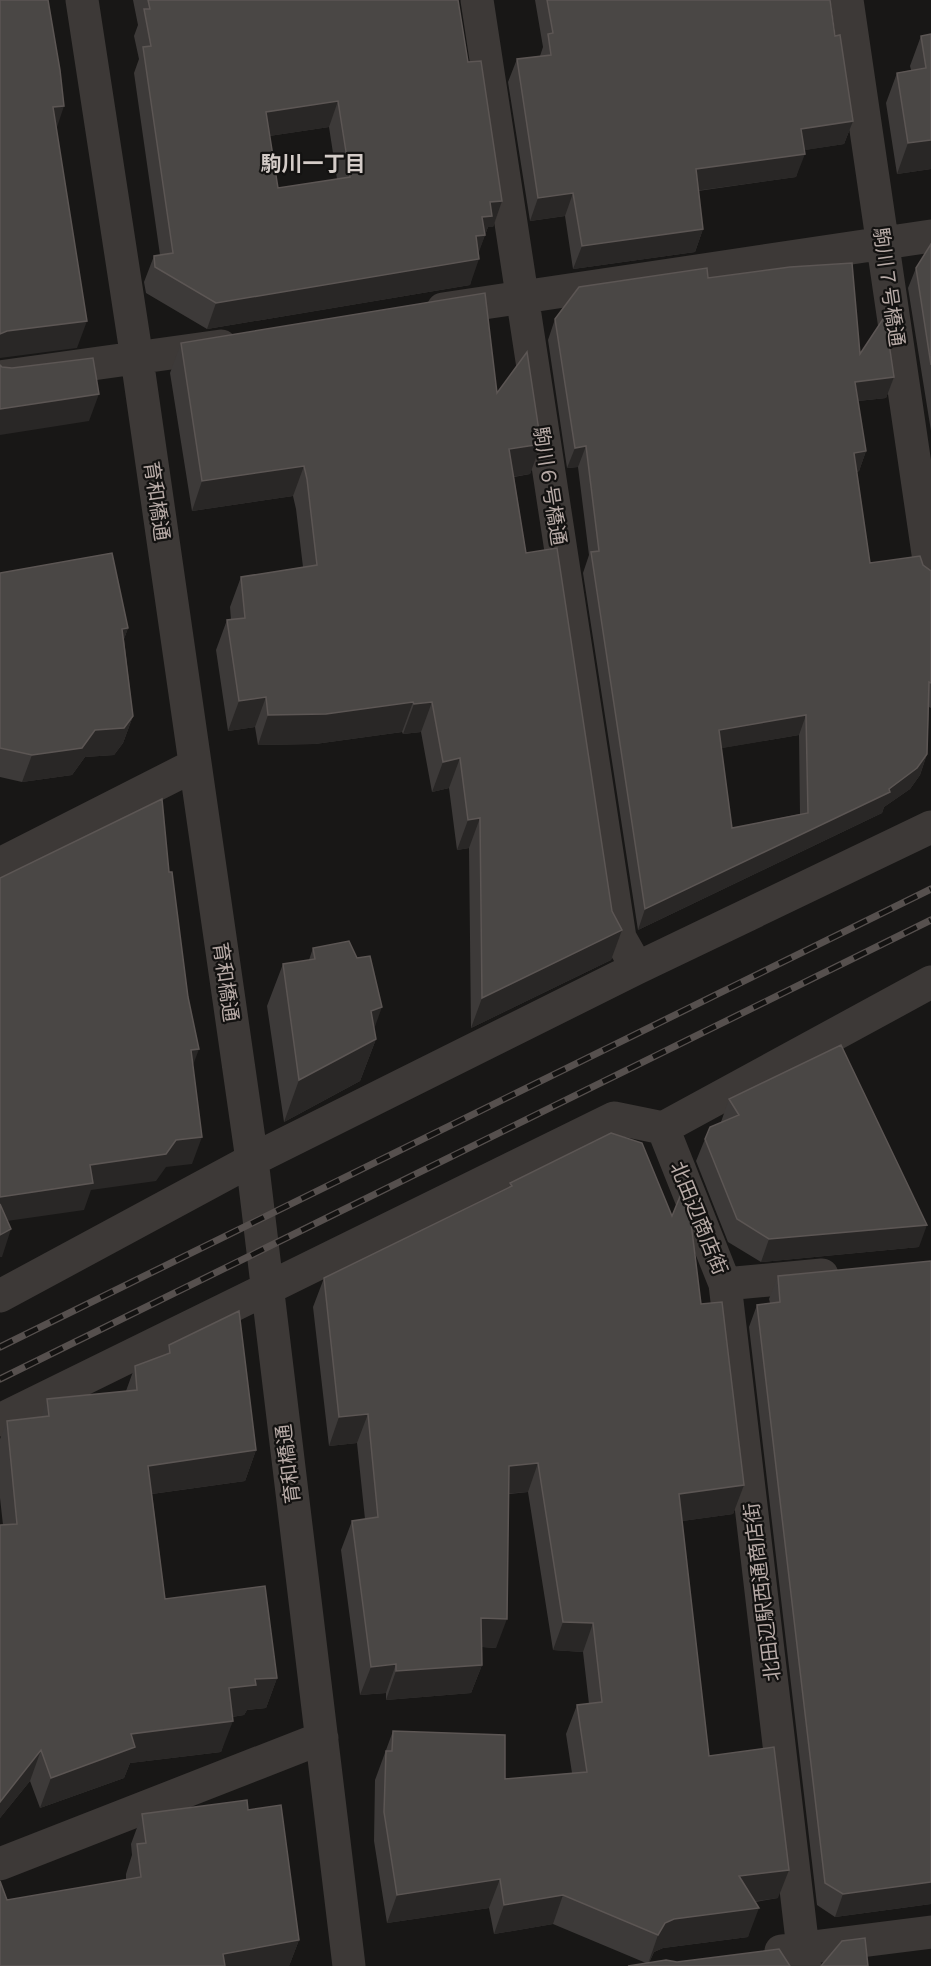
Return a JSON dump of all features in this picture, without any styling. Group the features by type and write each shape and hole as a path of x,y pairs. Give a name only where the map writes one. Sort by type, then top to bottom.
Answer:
{"street":[{"name":"育和橋通","path":"82,0 137,359 193,766 252,1160 349,1966"},
{"name":"駒川６号橋通","path":"477,0 520,296 620,938 637,968"},
{"name":"駒川７号橋通","path":"847,0 931,574"},
{"path":"415,314 520,296 931,236"},
{"path":"0,377 251,341"},
{"path":"0,864 193,766"},
{"path":"0,1296 252,1160 637,968 931,827"},
{"path":"0,1420 614,1118 663,1128 931,982"},
{"name":"北田辺商店街","path":"663,1128 725,1284 851,1272"},
{"name":"北田辺駅西通商店街","path":"725,1284 804,1957"},
{"path":"0,1864 322,1738"},
{"path":"746,1956 804,1957 931,1932"}],"building":[{"path":"0,0 48,0 64,106 53,107 87,321 7,331 0,334"},
{"path":"148,0 458,0 468,62 481,61 502,201 490,202 492,216 482,217 485,235 476,236 479,259 216,303 155,267 154,256 173,253 143,47 151,46 144,9 150,9","holes":["338,101 350,177 278,188 266,112"]},
{"path":"547,0 830,0 835,36 840,35 853,121 801,129 805,154 696,169 703,229 582,246 573,193 538,198 517,59 551,55 548,34 553,33"},
{"path":"931,34 931,140 908,143 897,73 926,68 921,36"},
{"path":"931,244 931,365 916,268"},
{"path":"852,263 860,354 885,316 894,377 855,382 866,451 854,453 870,563 920,556 923,565 931,571 931,683 929,682 927,754 917,768 889,789 890,792 645,909 591,552 599,551 586,446 575,448 555,319 579,287 707,268 708,278 790,267","holes":["806,715 808,813 732,828 719,730"]},
{"path":"485,293 497,393 527,352 541,444 509,449 526,553 557,548 612,911 622,930 482,998 480,818 468,820 460,758 443,762 432,702 414,704 413,702 326,714 268,715 266,697 239,701 227,620 245,618 241,577 317,565 307,479 304,466 202,481 181,343"},
{"path":"93,358 99,394 0,409 0,365 12,368"},
{"path":"112,553 128,628 122,629 133,716 124,728 95,730 82,748 32,755 0,748 0,573"},
{"path":"162,799 169,872 172,872 188,997 199,1049 191,1050 202,1137 176,1140 166,1154 90,1165 93,1183 0,1197 0,878"},
{"path":"349,941 357,958 370,956 382,1007 371,1011 376,1039 299,1080 283,964 315,959 313,948"},
{"path":"841,1045 927,1225 769,1239 737,1219 705,1139 710,1127 739,1115 729,1099"},
{"path":"611,1133 642,1143 672,1216 686,1182 701,1304 722,1302 744,1485 679,1494 709,1756 774,1747 789,1870 739,1876 759,1908 674,1919 665,1923 658,1935 563,1895 504,1905 500,1879 397,1895 384,1812 386,1751 392,1751 393,1731 505,1735 505,1779 587,1772 577,1705 602,1702 593,1623 563,1622 538,1463 509,1466 507,1619 481,1618 482,1665 396,1671 396,1664 371,1667 352,1521 378,1517 368,1414 339,1417 324,1278 512,1186 510,1183"},
{"path":"0,1204 11,1229 0,1235"},
{"path":"931,1261 931,1882 843,1894 825,1883 757,1305 780,1302 778,1276"},
{"path":"239,1311 256,1450 148,1466 165,1599 265,1586 277,1678 255,1679 256,1685 229,1688 233,1721 131,1734 135,1747 51,1778 41,1750 0,1802 0,1525 17,1524 7,1421 49,1416 47,1399 137,1390 135,1366 170,1353 169,1345"},
{"path":"247,1800 248,1810 281,1805 299,1940 223,1954 225,1966 0,1966 0,1881 7,1900 141,1877 137,1844 146,1843 142,1814"},
{"path":"865,1938 868,1966 821,1966 842,1941"},
{"path":"779,1949 790,1966 628,1966 666,1960 677,1962"}],"railway":[{"path":"0,1347 931,889"},
{"path":"0,1379 931,920"}],"district":[{"name":"駒川一丁目","path":"313,164"}]}
